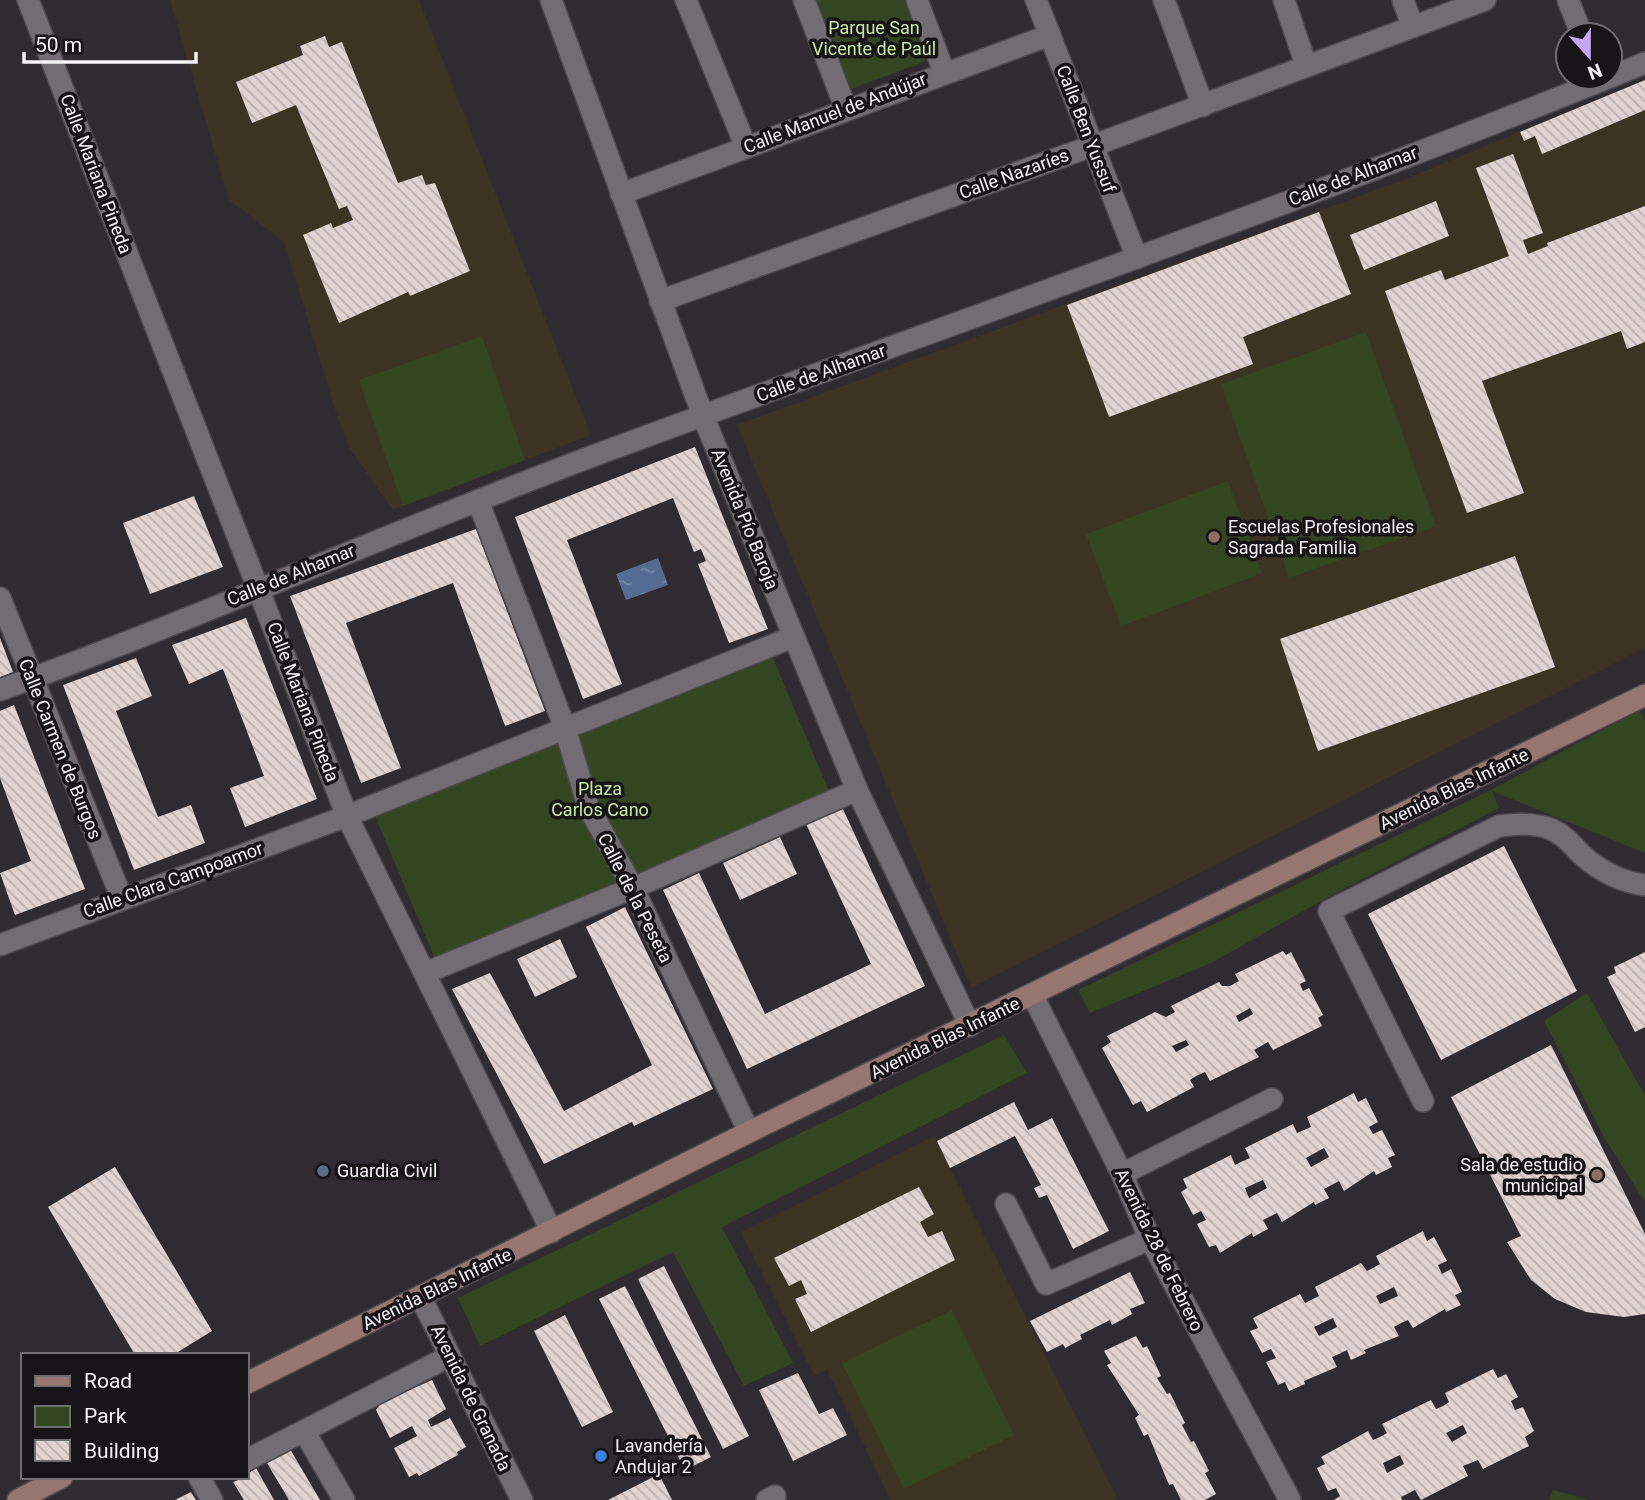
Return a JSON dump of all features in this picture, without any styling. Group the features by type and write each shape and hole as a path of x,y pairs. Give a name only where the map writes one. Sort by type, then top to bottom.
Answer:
{"main road":[{"name":"Avenida Blas Infante","path":"248,1382 749,1132 1034,996 1644,697"},
{"path":"18,1500 58,1479"}],"street":[{"name":"Calle Mariana Pineda","path":"28,0 347,816 552,1232"},
{"name":"Avenida Pío Baroja","path":"551,0 703,416 793,637 857,790 970,1026"},
{"path":"686,0 746,146"},
{"path":"804,0 846,109"},
{"path":"917,0 944,72"},
{"name":"Calle Ben Yussuf","path":"1036,0 1137,258"},
{"path":"1164,0 1203,106"},
{"path":"1284,0 1306,65"},
{"path":"1403,0 1413,27"},
{"name":"Calle Nazaríes","path":"660,301 1203,106 1306,65 1485,0"},
{"path":"1568,0 1576,21"},
{"name":"Calle Manuel de Andújar","path":"621,194 944,72 1050,35"},
{"name":"Calle de Alhamar","path":"1624,71 1645,63"},
{"name":"Calle de Alhamar","path":"0,690 259,589 401,529 1137,258 1570,91"},
{"name":"Calle de la Peseta","path":"478,501 565,728 588,806 633,888 749,1132"},
{"name":"Calle Carmen de Burgos","path":"0,598 122,899"},
{"name":"Calle Clara Campoamor","path":"0,945 347,816 793,637"},
{"path":"425,973 633,888 857,790"},
{"path":"1423,1101 1329,911 1499,827 1517,824 1548,828 1566,838 1597,867 1628,883 1645,885"},
{"name":"Avenida 28 de Febrero","path":"1034,996 1122,1174 1150,1239 1290,1500"},
{"path":"1122,1174 1272,1100"},
{"path":"1006,1204 1046,1284 1150,1239"},
{"name":"Avenida de Granada","path":"420,1296 522,1500"},
{"path":"248,1459 450,1356"},
{"path":"304,1431 344,1500"}],"shaded area":[{"path":"170,0 419,0 591,435 393,510 350,449 339,422 284,242 229,200"},
{"name":"Escuelas Profesionales Sagrada Familia","path":"1645,80 1645,648 971,988 737,425 1403,180 1624,91"},
{"path":"934,1136 1118,1500 891,1500 827,1370 814,1375 741,1232"}],"green space":[{"name":"Parque San Vicente de Paúl","path":"817,0 904,0 926,61 851,89"},
{"path":"1366,332 1436,526 1289,578 1221,384"},
{"path":"482,336 525,460 403,506 359,380"},
{"path":"1228,481 1262,573 1121,626 1086,534"},
{"name":"Plaza Carlos Cano","path":"764,637 831,796 436,961 369,802"},
{"path":"1639,710 1645,721 1645,853 1492,791 1499,808 1321,901 1211,963 1090,1013 1078,990 1491,790"},
{"path":"1587,993 1645,1096 1645,1202 1605,1139 1544,1021"},
{"path":"1004,1035 1027,1073 722,1227 793,1363 744,1386 673,1252 480,1346 458,1298"},
{"path":"952,1310 1014,1435 904,1489 842,1363"},
{"path":"1553,1490 1589,1500 1549,1500"}],"water":[{"path":"658,558 668,585 626,600 616,574"}],"building":[{"path":"325,36 329,47 342,42 398,183 422,175 426,185 435,183 470,271 410,296 408,292 339,323 303,235 331,223 333,228 353,220 347,206 339,209 296,105 252,123 236,82 303,55 300,46"},
{"path":"1645,80 1645,110 1542,154 1535,136 1524,141 1520,132"},
{"path":"1513,154 1543,233 1523,240 1528,254 1548,246 1547,243 1645,206 1645,342 1627,349 1621,331 1482,381 1524,493 1467,513 1385,291 1441,270 1445,280 1509,256 1476,168"},
{"path":"1436,201 1449,236 1364,270 1350,235"},
{"path":"1319,212 1351,294 1243,337 1253,364 1109,417 1067,305"},
{"path":"695,447 768,629 729,643 698,564 706,561 701,549 694,552 673,498 567,540 622,684 583,699 515,517"},
{"path":"194,496 223,567 150,594 123,523"},
{"path":"476,529 545,711 505,726 453,583 346,623 401,768 361,783 290,596"},
{"path":"1515,556 1555,667 1318,751 1280,639"},
{"path":"246,618 317,799 245,827 230,788 264,776 223,669 189,684 172,645"},
{"path":"0,638 13,672 0,677"},
{"path":"136,658 152,696 116,711 158,817 191,805 205,843 134,870 63,685"},
{"path":"14,705 85,889 15,915 0,873 31,861 0,778 0,711"},
{"path":"842,807 925,986 747,1069 663,890 699,873 765,1014 871,964 806,824"},
{"path":"780,837 797,874 740,900 723,863"},
{"path":"1504,846 1577,991 1441,1060 1368,914"},
{"path":"625,907 713,1089 634,1126 632,1122 544,1164 452,989 490,973 564,1111 652,1065 586,927"},
{"path":"560,939 577,977 535,997 517,959"},
{"path":"1283,951 1286,955 1291,952 1306,981 1300,984 1303,991 1309,988 1323,1015 1318,1018 1322,1026 1273,1050 1268,1042 1254,1050 1259,1057 1210,1081 1205,1072 1196,1076 1190,1080 1194,1087 1147,1112 1141,1101 1133,1105 1102,1048 1111,1042 1107,1036 1155,1012 1166,1017 1175,1012 1171,1006 1219,982 1222,986 1230,986 1239,981 1235,974","holes":["1250,1008 1253,1014 1239,1022 1236,1016","1186,1040 1189,1045 1176,1052 1172,1046"]},
{"path":"1645,952 1645,1027 1635,1032 1607,977 1616,973 1614,967"},
{"path":"1551,1045 1645,1234 1645,1314 1624,1317 1586,1312 1555,1299 1531,1280 1507,1242 1521,1236 1451,1097"},
{"path":"1354,1093 1358,1102 1366,1098 1378,1122 1369,1127 1373,1134 1382,1130 1395,1155 1388,1158 1392,1167 1376,1175 1374,1171 1344,1191 1339,1181 1324,1189 1329,1198 1315,1205 1314,1202 1282,1222 1277,1213 1263,1220 1268,1229 1253,1237 1252,1233 1220,1253 1216,1245 1209,1247 1197,1224 1206,1220 1201,1211 1193,1215 1181,1192 1187,1188 1183,1179 1231,1155 1235,1165 1250,1158 1245,1148 1293,1124 1297,1133 1311,1127 1307,1117","holes":["1324,1148 1329,1157 1311,1167 1306,1158","1263,1180 1267,1188 1249,1198 1245,1188"]},
{"path":"1014,1102 1028,1130 1052,1118 1109,1231 1073,1249 1047,1195 1039,1198 1034,1188 1041,1185 1015,1136 950,1168 937,1141"},
{"path":"115,1167 212,1331 176,1353 134,1353 48,1207"},
{"path":"919,1187 934,1214 920,1222 928,1237 942,1231 955,1260 811,1332 795,1299 807,1294 801,1280 789,1286 774,1258"},
{"path":"1423,1231 1427,1241 1434,1237 1447,1261 1438,1265 1442,1274 1451,1269 1462,1292 1455,1295 1461,1305 1446,1312 1445,1309 1413,1328 1408,1320 1401,1323 1394,1327 1399,1336 1364,1350 1366,1353 1351,1360 1347,1350 1332,1357 1337,1367 1304,1381 1305,1384 1289,1391 1285,1382 1278,1385 1266,1362 1276,1358 1271,1349 1262,1353 1250,1331 1258,1328 1253,1318 1300,1294 1305,1303 1319,1296 1315,1287 1361,1263 1367,1271 1373,1268 1380,1264 1376,1256","holes":["1394,1287 1398,1296 1380,1304 1376,1296","1333,1318 1337,1327 1319,1336 1314,1327"]},
{"path":"664,1266 749,1436 723,1449 638,1279"},
{"path":"1130,1272 1145,1303 1130,1309 1132,1314 1112,1325 1110,1320 1080,1335 1082,1339 1065,1348 1063,1344 1047,1352 1030,1321"},
{"path":"625,1286 711,1457 685,1470 599,1299"},
{"path":"565,1315 613,1412 582,1427 534,1331"},
{"path":"1136,1336 1143,1348 1147,1346 1161,1376 1157,1378 1167,1394 1170,1393 1185,1423 1182,1425 1191,1442 1194,1441 1209,1471 1205,1473 1216,1494 1205,1500 1181,1500 1173,1484 1169,1485 1148,1434 1144,1436 1135,1418 1139,1415 1107,1365 1111,1363 1104,1351"},
{"path":"1493,1369 1498,1378 1506,1374 1518,1397 1511,1401 1515,1410 1523,1407 1534,1431 1525,1437 1529,1446 1483,1469 1478,1460 1463,1466 1468,1476 1421,1500 1415,1490 1401,1497 1402,1500 1334,1500 1340,1496 1336,1488 1328,1491 1317,1468 1325,1464 1321,1457 1368,1431 1373,1440 1380,1437 1387,1433 1382,1424 1431,1400 1436,1409 1443,1406 1449,1402 1445,1393","holes":["1463,1425 1467,1433 1452,1442 1446,1433","1400,1455 1404,1464 1387,1473 1383,1463"]},
{"path":"798,1373 819,1414 833,1408 847,1435 793,1461 759,1390"},
{"path":"432,1380 446,1409 428,1420 431,1427 450,1418 466,1447 457,1452 458,1455 419,1476 417,1473 409,1477 394,1448 417,1436 412,1426 390,1438 376,1410 381,1403"},
{"path":"290,1449 320,1500 289,1500 267,1463"},
{"path":"256,1468 274,1500 244,1500 233,1482 248,1479 248,1473"},
{"path":"659,1474 672,1500 608,1500"},
{"path":"191,1492 196,1500 175,1500"}],"place":[{"name":"Escuelas Profesionales Sagrada Familia","path":"1214,537"},
{"name":"Guardia Civil","path":"323,1171"},
{"name":"Sala de estudio municipal","path":"1597,1175"},
{"name":"Lavandería Andujar 2","path":"601,1456"}]}
